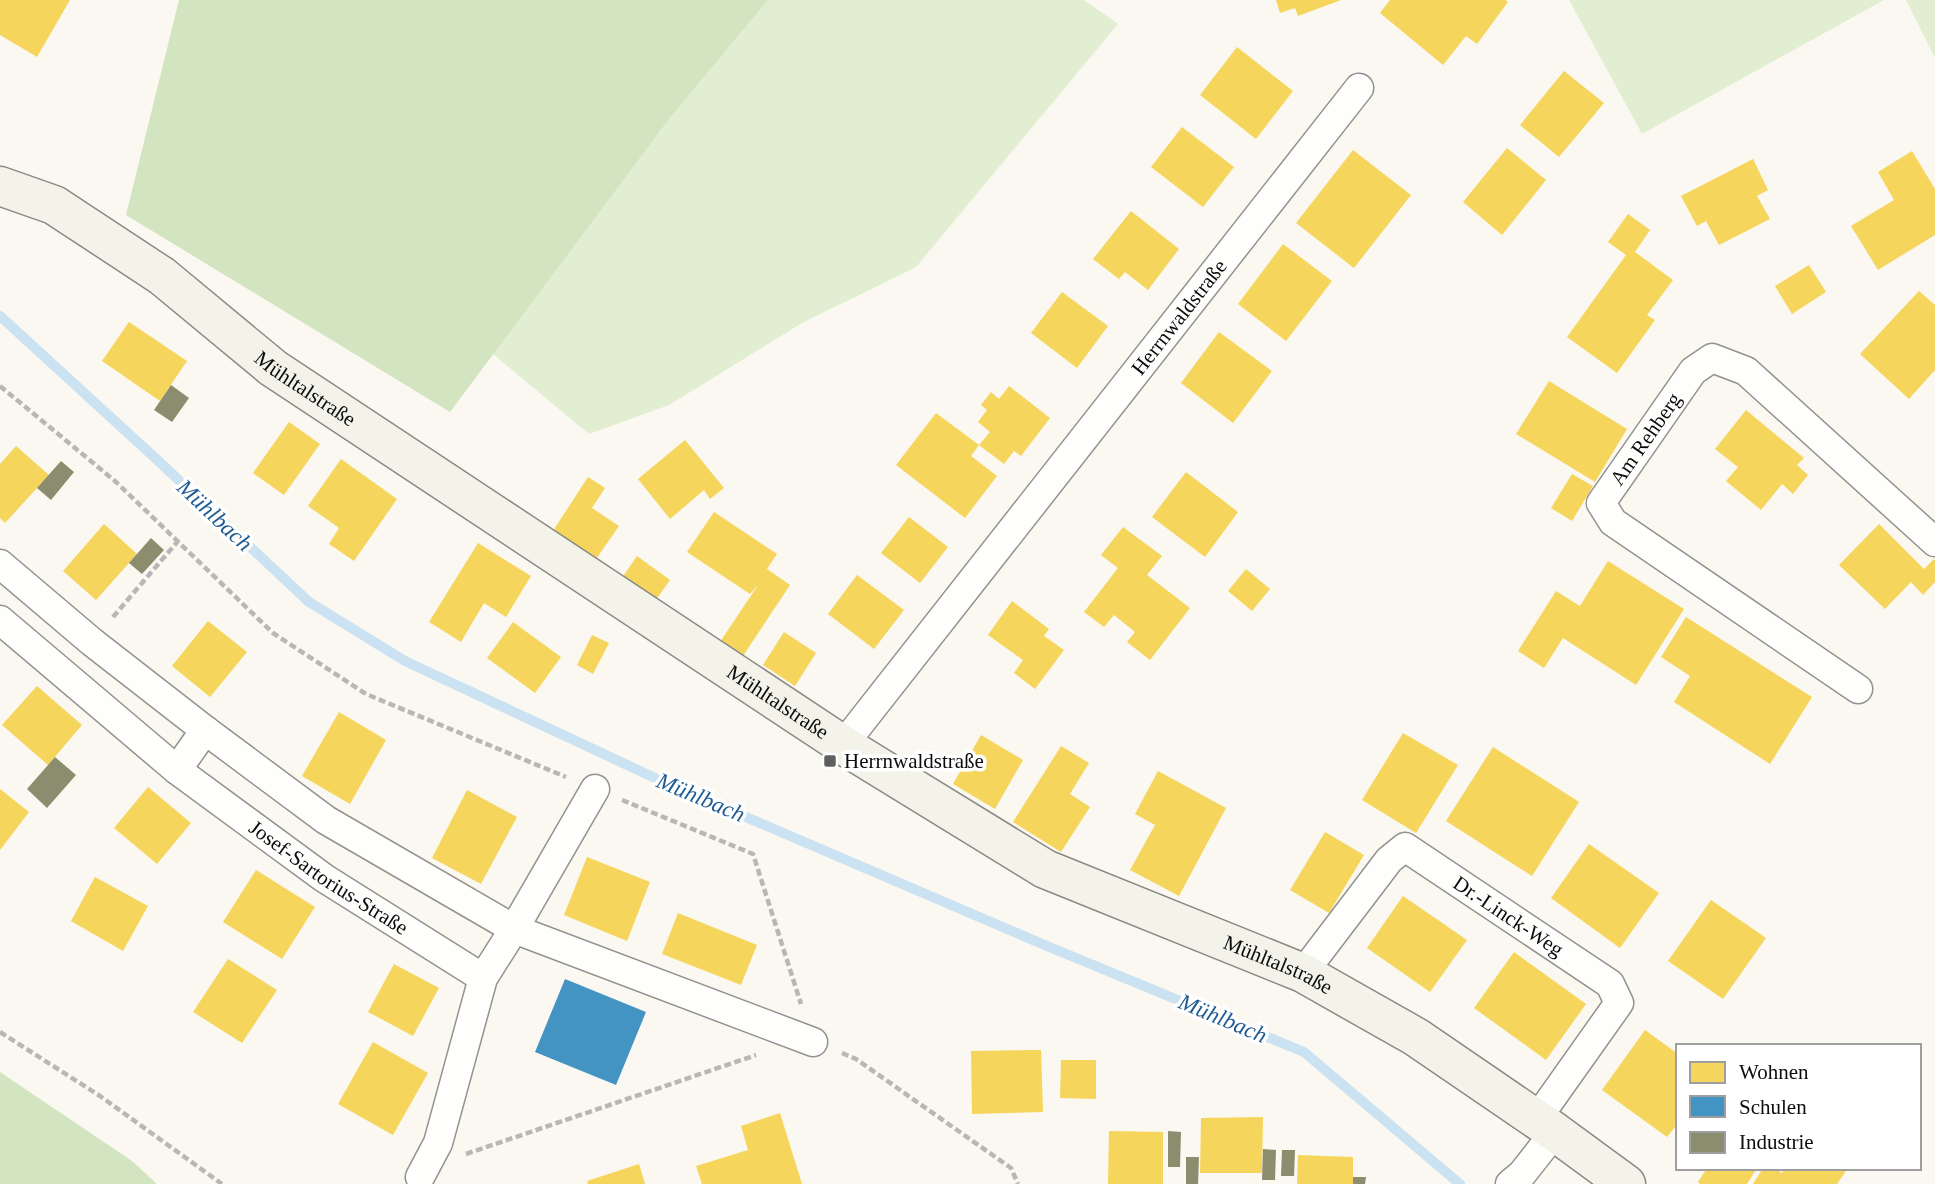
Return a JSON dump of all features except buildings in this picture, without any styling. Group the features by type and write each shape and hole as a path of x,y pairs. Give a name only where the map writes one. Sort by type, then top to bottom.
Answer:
{"main road":[{"name":"Mühltalstraße","path":"0,186 54,205 162,276 273,368 843,745 1045,869 1303,973 1416,1037 1626,1184"}],"street":[{"name":"Herrnwaldstraße","path":"843,745 1359,88"},
{"name":"Am Rehberg","path":"1858,688 1613,522 1601,503 1693,371 1712,358 1746,371 1935,542"},
{"path":"0,564 92,642 326,820 514,929 813,1042"},
{"name":"Josef-Sartorius-Straße","path":"0,620 177,770 324,878 483,978"},
{"path":"177,770 205,730"},
{"path":"420,1177 438,1143 483,978 595,789"},
{"name":"Dr.-Linck-Weg","path":"1303,973 1389,860 1405,847 1610,984 1619,1003 1545,1126"},
{"path":"1510,1184 1522,1174 1545,1126"}],"path":[{"path":"0,386 115,481 273,633 366,694 753,854 813,1042"},
{"path":"92,642 178,541"},
{"path":"0,1032 100,1096 222,1184"},
{"path":"420,1177 436,1165 568,1119 753,1056 813,1042 856,1059 1012,1168 1018,1184"}],"green space":[{"path":"179,0 768,0 669,119 450,412 126,215"},
{"path":"768,0 1084,0 1118,24 916,267 802,323 669,405 589,434 493,354 669,119"},
{"path":"1569,0 1884,0 1642,134"},
{"path":"1906,0 1935,0 1935,58"},
{"path":"0,1072 132,1161 157,1184 0,1184"}],"waterway":[{"name":"Mühlbach","path":"0,316 309,602 405,661 655,778 1047,946 1304,1052 1460,1184"}],"place":[{"name":"Herrnwaldstraße","path":"830,761"}]}
